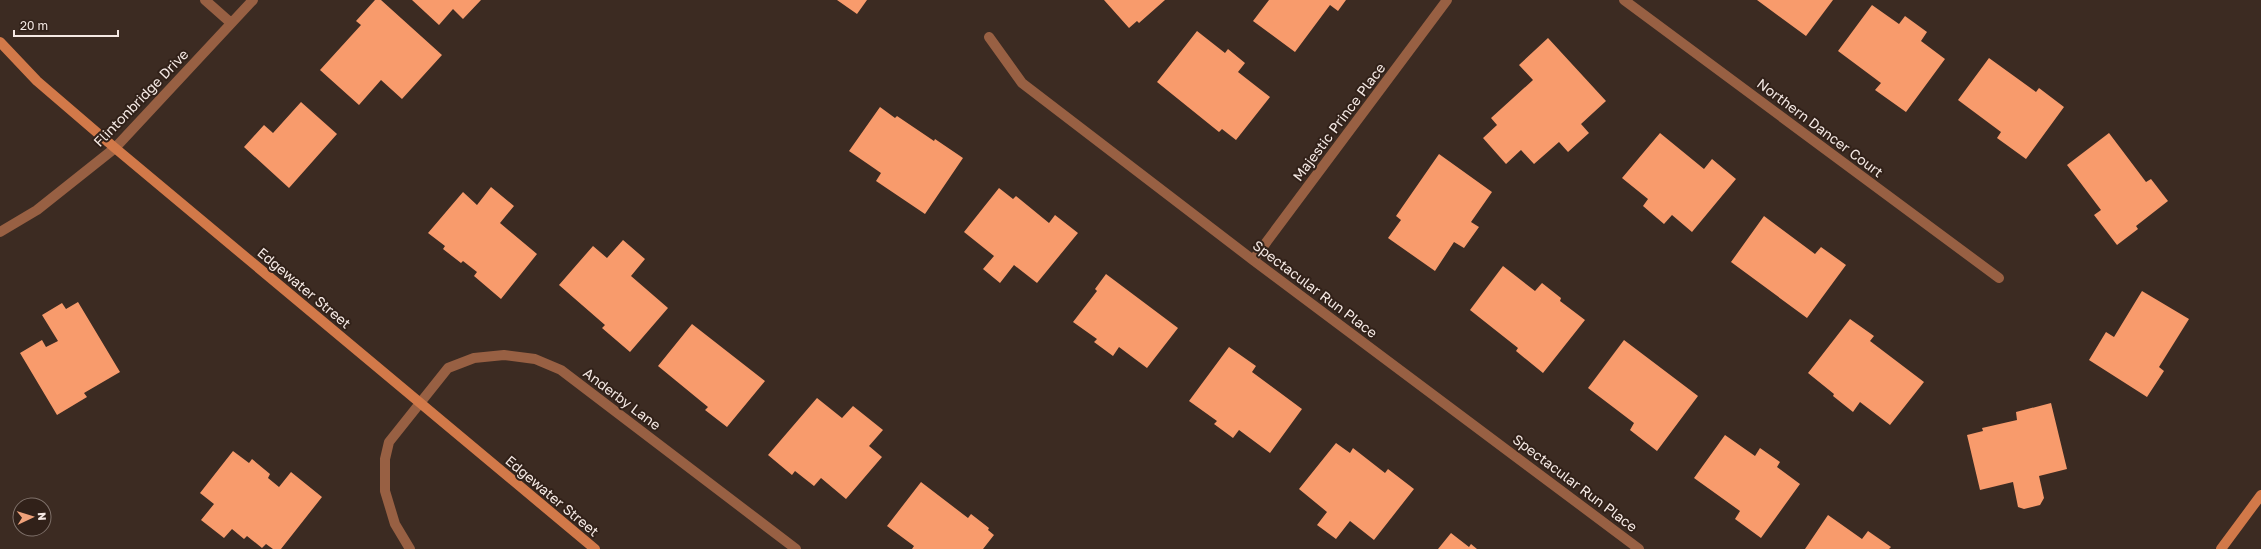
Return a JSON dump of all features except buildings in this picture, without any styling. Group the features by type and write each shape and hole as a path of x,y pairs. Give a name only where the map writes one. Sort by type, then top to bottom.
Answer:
{"street":[{"path":"205,0 231,23"},
{"name":"Flintonbridge Drive","path":"0,232 37,210 115,148 253,0"},
{"name":"Majestic Prince Place","path":"1253,260 1447,0"},
{"name":"Northern Dancer Court","path":"1624,0 1999,278"},
{"name":"Spectacular Run Place","path":"989,37 1022,83 1253,260 1639,549"},
{"name":"Edgewater Street","path":"0,42 37,81 115,148 595,549"},
{"name":"Anderby Lane","path":"410,549 394,524 387,497 385,459 389,442 448,368 474,358 504,355 535,359 561,370 796,549"},
{"path":"2221,549 2261,495"}]}
